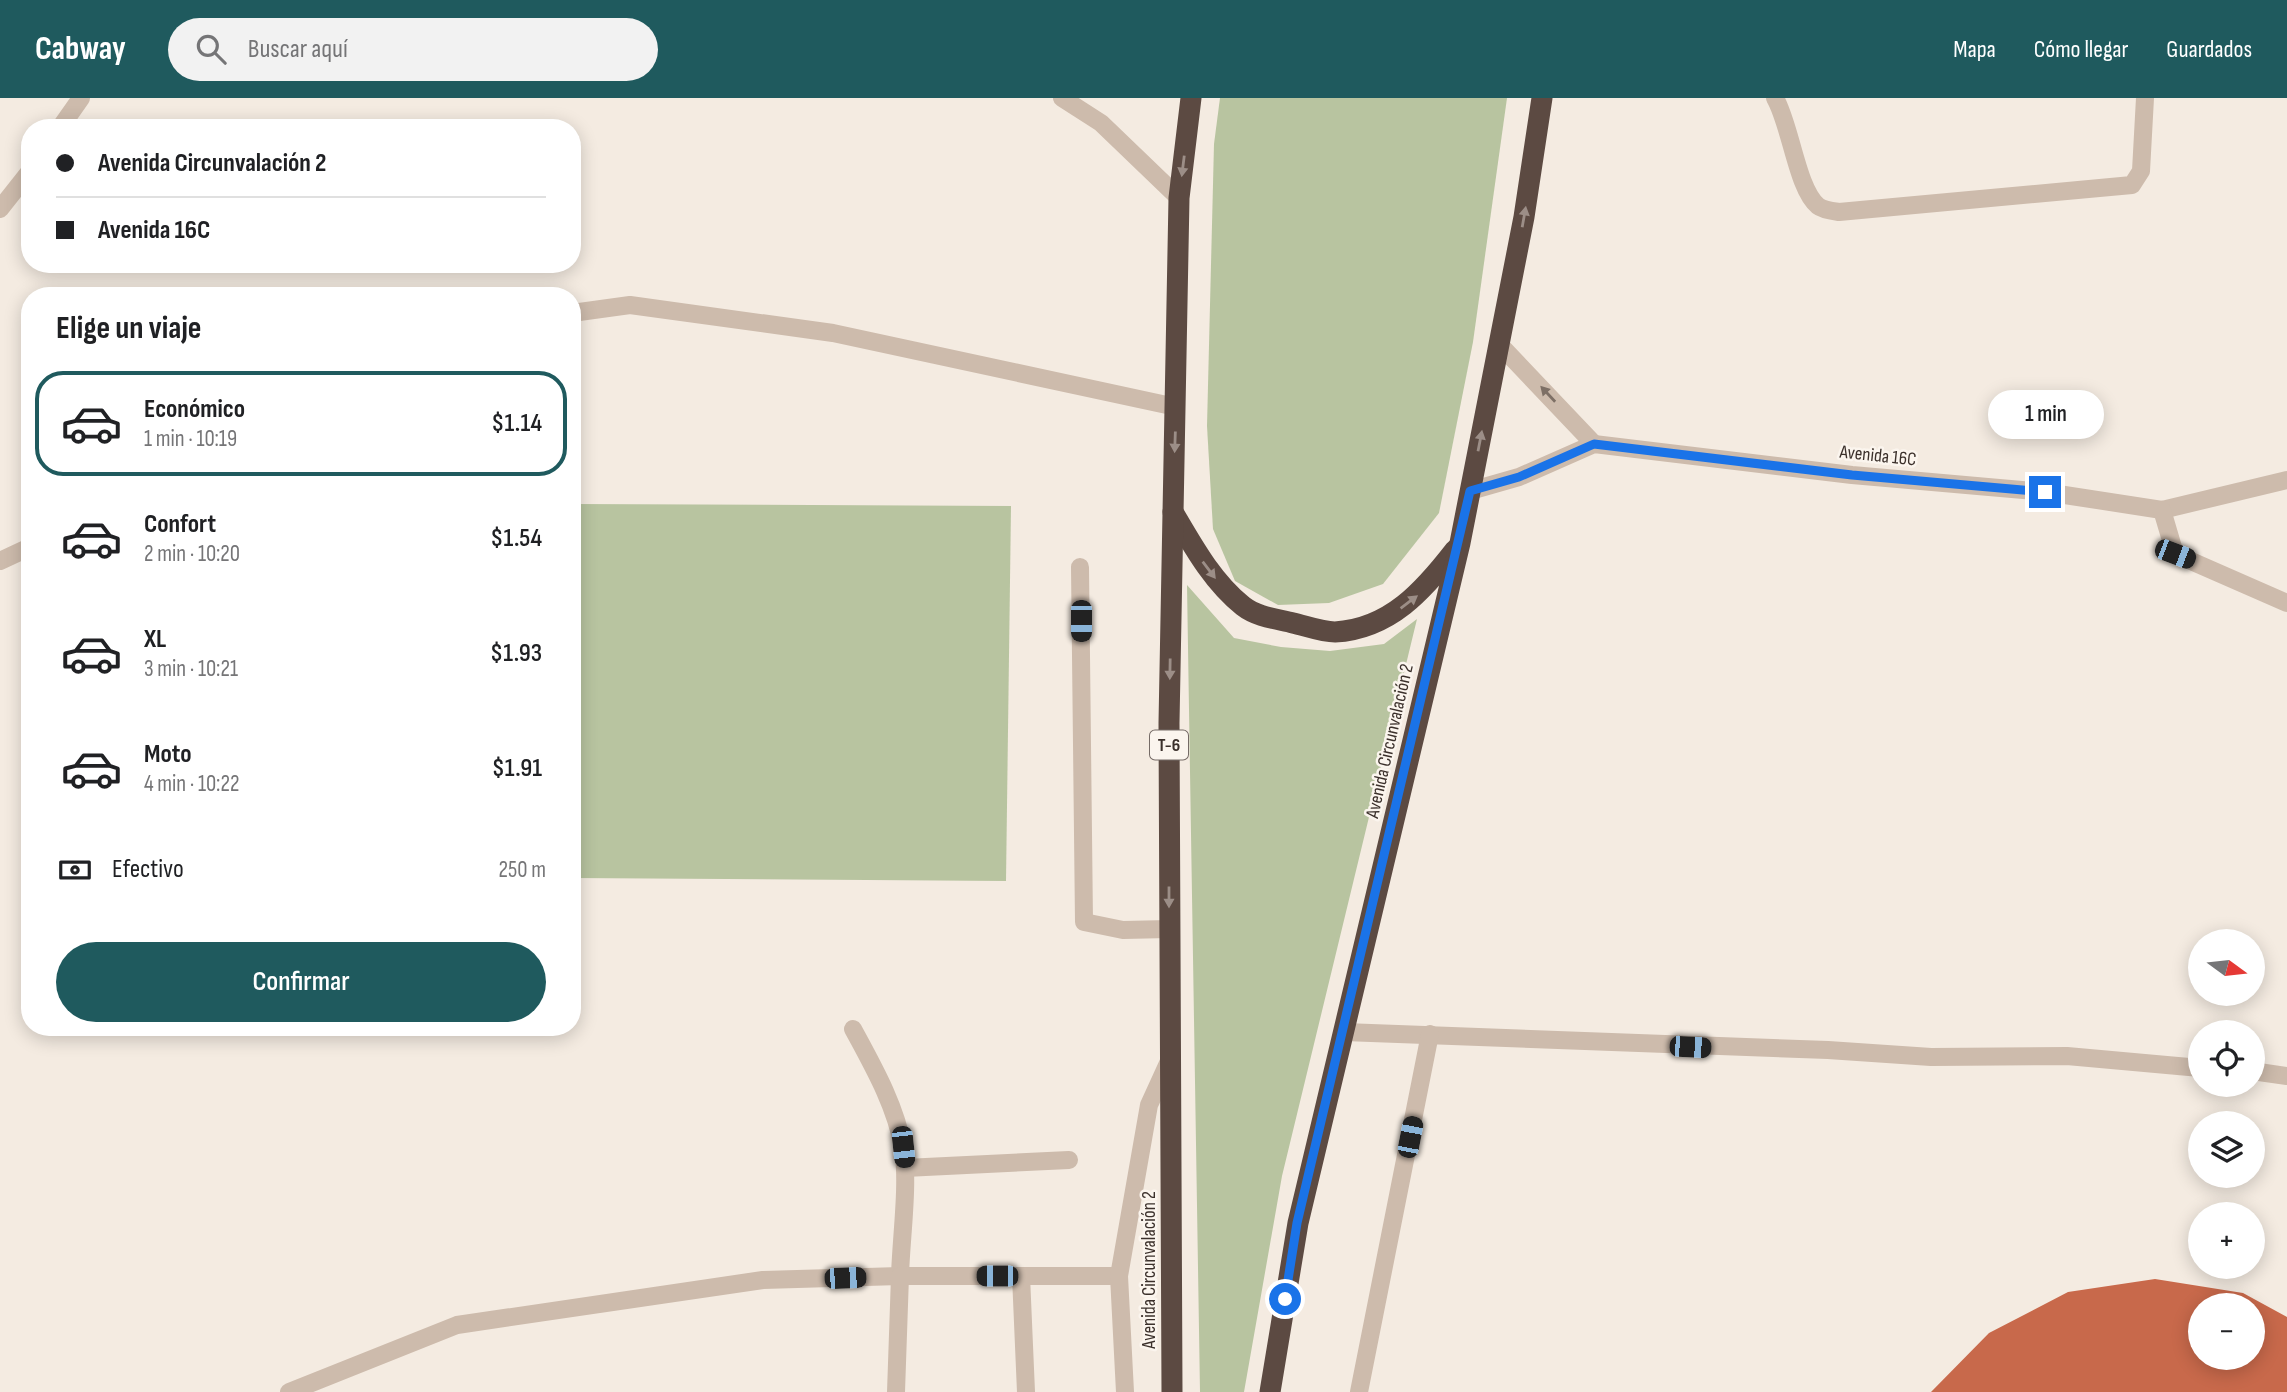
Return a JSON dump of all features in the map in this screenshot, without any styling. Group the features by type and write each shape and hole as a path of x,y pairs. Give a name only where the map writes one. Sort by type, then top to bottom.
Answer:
{"highway":[{"name":"Avenida Circunvalación 2","path":"1172,1392 1169,929 1172,512 1179,198 1191,98"},
{"name":"Avenida Circunvalación 2","path":"1270,1392 1297,1223 1460,543 1524,217 1542,98"},
{"path":"1172,512 1223,588 1246,608 1267,617 1334,632 1364,626 1391,616 1424,590 1460,543"}],"street":[{"path":"66,119 81,98"},
{"path":"1062,98 1101,123 1179,198"},
{"path":"1775,98 1784,114 1807,195 1820,208 1839,212 2132,185 2141,171 2145,98"},
{"path":"0,209 21,182"},
{"path":"581,312 630,305 833,332 1176,407"},
{"path":"1470,491 1519,477 1594,444 1499,344"},
{"name":"Avenida 16C","path":"1594,444 1852,475 2045,492 2162,510 2287,480"},
{"path":"2162,510 2175,554 2287,603"},
{"path":"0,561 21,551"},
{"path":"1080,566 1084,922 1123,930 1169,929"},
{"path":"853,1030 873,1066 897,1122 905,1168 896,1392"},
{"path":"1343,1032 1931,1057 2067,1056 2188,1067"},
{"path":"1359,1392 1430,1034"},
{"path":"1125,1392 1119,1276 1149,1105 1170,1059"},
{"path":"2265,1073 2287,1076"},
{"path":"905,1168 1069,1160"},
{"path":"289,1392 457,1325 763,1280 900,1276 1119,1276"},
{"path":"1021,1276 1026,1392"}],"green space":[{"path":"1220,98 1507,98 1473,342 1439,513 1383,584 1329,603 1278,605 1235,581 1213,529 1207,426 1214,144"},
{"path":"581,504 1011,506 1006,881 581,878"},
{"path":"1187,585 1234,638 1281,647 1330,651 1384,644 1417,619 1282,1176 1244,1392 1200,1392"}],"building":[{"path":"2155,1279 2243,1293 2188,1293 2188,1370 2265,1370 2265,1305 2287,1317 2287,1392 1931,1392 1989,1333 2068,1292"}],"route":[{"path":"1285,1299 1297,1223 1460,543 1470,491 1519,477 1594,444 1852,475 2045,492"}]}
